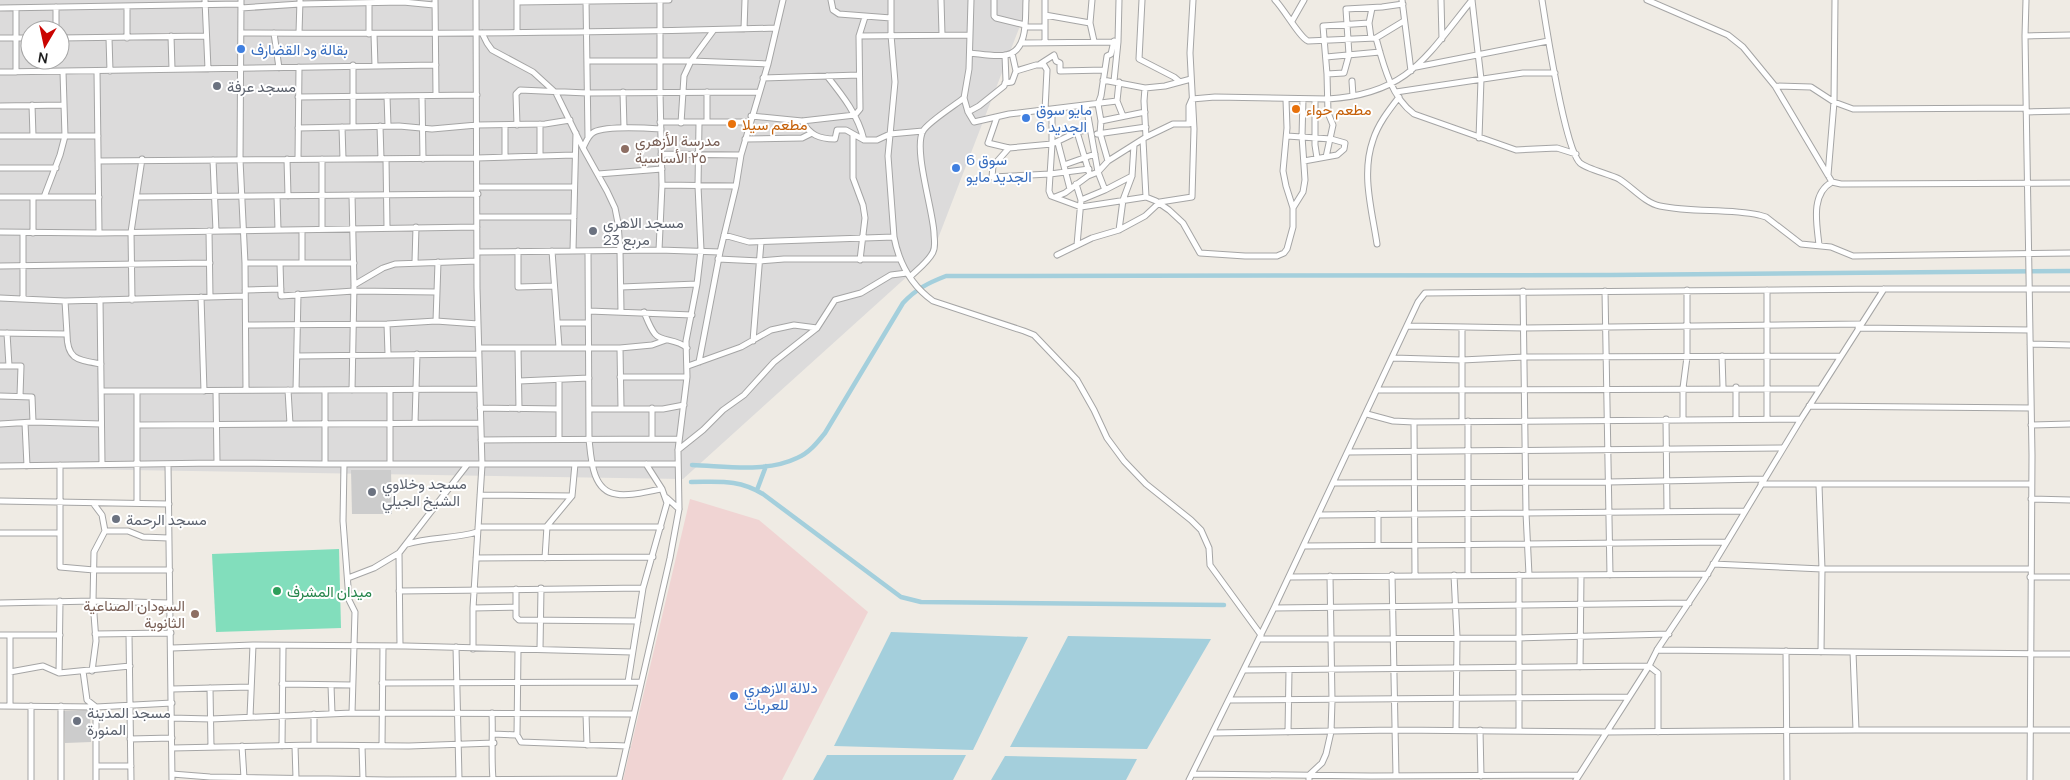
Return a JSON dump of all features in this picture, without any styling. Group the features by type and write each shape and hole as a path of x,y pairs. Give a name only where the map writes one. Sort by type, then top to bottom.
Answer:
{"street":[{"path":"473,649 473,608 482,465 477,261 479,33 476,0"},
{"path":"583,148 588,137 586,0"},
{"path":"659,250 662,186 660,0"},
{"path":"517,32 517,1 669,0"},
{"path":"744,29 745,0"},
{"path":"699,362 718,259 736,186 741,155 758,92 768,64 783,0"},
{"path":"831,0 836,12 865,17 891,18"},
{"path":"891,0 891,36 895,82 888,156 894,237 900,259 908,275 921,292 933,301 1034,335 1048,348 1077,380 1107,438 1124,462 1146,484 1192,520 1201,530 1209,548 1210,565 1260,637"},
{"path":"941,0 942,34"},
{"path":"971,0 970,53 964,98 968,112 974,122 997,117 1117,101"},
{"path":"994,0 996,18 1025,26 1045,27"},
{"path":"970,53 1004,55 1012,53 1024,39 1026,0"},
{"path":"1045,0 1045,42"},
{"path":"1092,0 1090,24 1094,41"},
{"path":"1119,0 1116,41 1117,101 1123,116"},
{"path":"1142,0 1139,59 1180,82"},
{"path":"1056,255 1092,238 1119,230 1145,216 1160,202 1192,197 1191,79 1193,0"},
{"path":"1275,0 1304,40 1374,38 1404,21"},
{"path":"1292,21 1304,0"},
{"path":"1356,0 1357,8"},
{"path":"1441,0 1442,38"},
{"path":"1192,99 1214,97 1286,100 1328,99 1353,96 1392,85 1413,69 1442,38 1472,0"},
{"path":"1472,0 1481,79 1479,138"},
{"path":"1542,0 1554,74 1566,125 1580,163 1619,180 1659,206 1759,215 1766,217 1801,244 1831,247 1853,256 2070,253"},
{"path":"1647,0 1728,35 1743,47 1775,86 1832,182 1842,184 2070,183"},
{"path":"1828,176 1834,102 1835,0"},
{"path":"2026,0 2031,408 2030,780"},
{"path":"205,2 208,69"},
{"path":"0,8 127,6 205,2 241,4 434,2 436,95"},
{"path":"299,33 300,2"},
{"path":"372,2 371,34 375,66"},
{"path":"1327,74 1344,73 1349,55 1346,10 1372,8 1402,2 1413,69"},
{"path":"241,4 240,160 245,263 246,390"},
{"path":"127,6 127,38"},
{"path":"56,7 56,20"},
{"path":"16,8 16,72"},
{"path":"1372,8 1369,23 1392,85 1414,114 1516,150 1557,148 1576,154"},
{"path":"1045,15 1090,24"},
{"path":"751,116 802,121 855,115 860,109 859,36 865,17"},
{"path":"1326,157 1333,125 1329,115 1324,26 1369,23"},
{"path":"241,33 371,34 713,31 776,28"},
{"path":"681,123 684,76 691,61 713,31"},
{"path":"274,33 279,68"},
{"path":"479,33 492,50 533,72 556,93 598,174 615,208 620,250 620,311"},
{"path":"859,36 970,35"},
{"path":"2025,36 2070,35"},
{"path":"171,36 172,69"},
{"path":"70,38 206,36"},
{"path":"0,38 20,38"},
{"path":"109,38 110,71"},
{"path":"1020,43 1116,41"},
{"path":"1108,161 1100,133 1101,121 1098,104 1106,56 1111,54 1116,41"},
{"path":"1413,69 1548,41"},
{"path":"1326,57 1380,52"},
{"path":"1005,83 1012,82 1016,71 1012,53"},
{"path":"968,112 991,98 1004,86 1004,55"},
{"path":"1016,71 1040,64 1054,55 1056,61 1060,63 1060,71 1105,70"},
{"path":"587,61 691,61 768,64"},
{"path":"1040,64 1044,65 1047,70 1049,110 1055,144 1064,165 1070,189"},
{"path":"0,72 436,65"},
{"path":"353,66 353,127"},
{"path":"298,159 299,67"},
{"path":"97,71 99,233"},
{"path":"44,197 56,168 64,136 63,72"},
{"path":"1377,244 1371,201 1367,188 1371,144 1398,94 1481,79 1523,74 1554,74"},
{"path":"763,78 859,75"},
{"path":"826,76 843,96 855,115 860,124 864,140"},
{"path":"1103,80 1117,81 1145,88 1165,86 1191,79"},
{"path":"1352,81 1353,96"},
{"path":"1775,86 1811,87 1834,102 1854,109 2070,111"},
{"path":"1145,88 1146,197"},
{"path":"517,125 518,91 556,93 758,92"},
{"path":"623,92 624,128"},
{"path":"707,92 707,122"},
{"path":"387,96 388,126"},
{"path":"422,96 423,158"},
{"path":"298,97 477,96"},
{"path":"678,450 704,430 722,410 744,395 774,362 816,328 834,300 861,293 891,275 908,275 933,254 933,218 920,153 923,131 928,124 939,118 964,98"},
{"path":"1054,198 1060,196 1088,176 1098,172 1108,161 1145,138 1173,124 1188,124 1188,106 1192,99"},
{"path":"1293,208 1304,188 1303,99"},
{"path":"1316,99 1315,138 1317,158"},
{"path":"1055,144 1049,191 1054,198 1081,207 1146,197 1160,202 1183,223 1200,253 1277,256 1284,253 1291,235 1293,208 1283,171 1287,136 1286,100"},
{"path":"1086,104 1098,172 1105,190"},
{"path":"0,106 64,105"},
{"path":"32,106 33,136"},
{"path":"1101,121 1145,112"},
{"path":"997,117 988,143 1008,148 1055,144 1077,132 1090,128"},
{"path":"298,128 388,126 423,129 477,125 540,124 570,120"},
{"path":"802,121 810,134 823,139 835,139 837,130 846,130 864,140 877,140 890,134 923,131"},
{"path":"588,137 597,131 624,128 681,123 750,122"},
{"path":"168,464 168,538 172,648 172,777 188,774 198,777 352,780 619,779 670,558 679,509 678,450 688,366 686,341 692,315 701,250 698,186 699,123"},
{"path":"540,124 540,156"},
{"path":"505,125 505,157"},
{"path":"380,126 387,194 387,227"},
{"path":"1092,135 1146,126"},
{"path":"342,127 343,159"},
{"path":"1077,132 1089,169 1088,176"},
{"path":"573,250 576,133"},
{"path":"745,139 802,138 810,134"},
{"path":"853,134 853,178 863,205 865,218 860,260"},
{"path":"0,136 98,136"},
{"path":"1287,136 1331,138 1344,142 1346,145 1340,153 1304,161"},
{"path":"1119,230 1123,200 1132,176 1134,145"},
{"path":"1008,148 993,166 992,177 1050,174 1089,169"},
{"path":"661,154 741,155"},
{"path":"1064,165 1095,154"},
{"path":"98,161 142,159 477,158 574,155"},
{"path":"132,300 131,232 142,159"},
{"path":"287,159 288,196"},
{"path":"322,159 322,229"},
{"path":"213,160 216,231"},
{"path":"0,168 56,168"},
{"path":"598,174 662,169"},
{"path":"1081,200 1132,176"},
{"path":"1818,246 1818,204 1822,190 1832,182"},
{"path":"1076,184 1081,200 1077,245"},
{"path":"662,186 736,186"},
{"path":"478,188 574,187"},
{"path":"137,197 478,194"},
{"path":"352,195 354,228 352,390"},
{"path":"277,196 278,230"},
{"path":"0,197 99,197"},
{"path":"33,197 33,233"},
{"path":"478,216 574,217"},
{"path":"415,262 416,227"},
{"path":"0,232 99,233 477,227"},
{"path":"302,230 302,262"},
{"path":"209,231 210,297"},
{"path":"23,233 23,299"},
{"path":"724,235 749,242 894,237"},
{"path":"753,341 761,242"},
{"path":"477,252 701,250 720,252"},
{"path":"552,251 559,347"},
{"path":"588,251 589,439 591,463 602,488 611,493 618,495 662,489"},
{"path":"518,252 518,287 554,286"},
{"path":"718,259 760,261 784,259 900,259"},
{"path":"354,285 389,265 415,262 477,261"},
{"path":"245,263 354,262"},
{"path":"436,321 438,262"},
{"path":"0,266 210,263"},
{"path":"280,263 281,296 354,292 436,292"},
{"path":"621,287 697,284"},
{"path":"0,298 65,301 201,298 281,289"},
{"path":"1192,774 1371,778 1396,776 1435,778 1481,776 1577,778 1649,666 1657,650 1708,574 1782,448 1884,289"},
{"path":"1189,780 1319,515 1418,302 1425,293 2070,289"},
{"path":"1683,418 1683,388 1687,357 1687,290"},
{"path":"1767,290 1768,419"},
{"path":"1523,291 1526,513 1529,575"},
{"path":"1605,291 1610,575"},
{"path":"296,390 298,294"},
{"path":"201,298 204,391"},
{"path":"100,300 102,464"},
{"path":"65,301 68,349 71,355 102,364"},
{"path":"589,311 692,315"},
{"path":"644,312 655,335 666,340 679,342 687,348"},
{"path":"246,325 387,324 436,321 478,324"},
{"path":"558,323 588,323"},
{"path":"387,324 388,354"},
{"path":"688,366 741,347 771,330 794,325 816,328"},
{"path":"1408,326 1524,328 1767,325 2030,330"},
{"path":"1462,328 1463,389 1468,451 1468,575"},
{"path":"7,333 9,366"},
{"path":"0,334 67,334"},
{"path":"297,356 417,354 518,348 620,348 652,345 666,340"},
{"path":"2030,344 2070,345"},
{"path":"518,348 520,409"},
{"path":"620,348 621,408"},
{"path":"415,423 417,354"},
{"path":"1722,356 1723,388"},
{"path":"1393,358 1462,360 1524,357 1840,356"},
{"path":"0,366 21,366 20,396"},
{"path":"620,378 687,377"},
{"path":"519,381 589,378"},
{"path":"559,380 559,439"},
{"path":"1736,387 1736,418"},
{"path":"1378,390 1820,388"},
{"path":"101,391 479,389"},
{"path":"288,390 290,424"},
{"path":"325,390 325,464"},
{"path":"390,390 390,464"},
{"path":"137,391 137,503"},
{"path":"216,391 217,462"},
{"path":"0,396 32,396 33,422"},
{"path":"589,409 663,409 684,405"},
{"path":"1809,406 2031,408"},
{"path":"480,408 559,408"},
{"path":"652,408 652,439"},
{"path":"1367,414 1393,421 1414,422 1683,418 1801,419"},
{"path":"1666,419 1666,511"},
{"path":"0,424 33,422 101,424"},
{"path":"1414,422 1415,575"},
{"path":"25,423 27,466"},
{"path":"137,425 480,423"},
{"path":"2031,425 2070,424"},
{"path":"481,440 679,439"},
{"path":"1348,452 1414,453 1782,448"},
{"path":"0,466 137,465 217,462 467,465 678,464"},
{"path":"344,464 343,521 349,600 355,612 352,713"},
{"path":"545,558 547,526 572,496 575,464"},
{"path":"646,464 666,497 679,509"},
{"path":"60,465 60,567 94,570 170,570"},
{"path":"348,578 374,568 399,553 467,465"},
{"path":"1334,483 1666,480 1819,485 2031,484"},
{"path":"1819,485 1822,568 1821,652"},
{"path":"480,495 572,496"},
{"path":"628,682 643,588 666,507 666,497"},
{"path":"2031,499 2070,500"},
{"path":"0,501 169,504"},
{"path":"92,671 96,634 93,601 94,552 105,531 102,515 93,503"},
{"path":"1319,515 1745,511"},
{"path":"1378,514 1378,545"},
{"path":"407,544 429,539 463,536 477,529 547,526 660,527"},
{"path":"105,531 128,531 143,537 168,538"},
{"path":"0,533 59,533"},
{"path":"1304,546 1726,542"},
{"path":"399,553 400,646"},
{"path":"476,558 653,557"},
{"path":"1713,564 1822,568 2030,569"},
{"path":"1289,577 1708,574"},
{"path":"1454,575 1457,636 1456,730"},
{"path":"1519,575 1519,730"},
{"path":"1580,667 1581,575"},
{"path":"1309,777 1324,758 1331,732 1332,638 1330,576"},
{"path":"1392,576 1396,776"},
{"path":"2030,577 2070,577"},
{"path":"540,649 541,588"},
{"path":"399,591 643,588"},
{"path":"516,589 516,616 519,620 638,621"},
{"path":"59,673 60,601"},
{"path":"0,603 93,601 170,603"},
{"path":"1274,608 1519,607 1689,603"},
{"path":"473,608 516,607"},
{"path":"96,634 171,633"},
{"path":"0,635 60,634"},
{"path":"129,634 131,780"},
{"path":"1260,637 1457,636 1519,638 1669,634"},
{"path":"10,635 10,706"},
{"path":"172,648 252,645 283,647 400,646 632,652"},
{"path":"250,717 252,645"},
{"path":"382,745 383,646"},
{"path":"282,746 283,647"},
{"path":"456,647 456,743 459,779"},
{"path":"518,650 517,735 521,742 627,746"},
{"path":"1657,650 2070,654"},
{"path":"1786,651 1787,780"},
{"path":"1853,652 1856,730"},
{"path":"10,672 43,666 59,673 130,666"},
{"path":"1244,670 1649,666 1658,672 1658,732"},
{"path":"83,671 87,700 96,707"},
{"path":"1288,732 1287,700 1289,671"},
{"path":"382,683 641,682"},
{"path":"282,684 352,685"},
{"path":"332,685 332,713"},
{"path":"172,689 250,687"},
{"path":"210,688 211,747"},
{"path":"1229,700 1332,701 1629,697"},
{"path":"0,706 96,707 172,703"},
{"path":"31,706 31,780"},
{"path":"61,706 61,780"},
{"path":"96,707 96,780"},
{"path":"171,718 211,719 332,713 634,714"},
{"path":"492,713 494,743 491,754 492,779"},
{"path":"314,714 314,745"},
{"path":"586,714 587,745"},
{"path":"1213,732 1395,730 1658,732 2070,730"},
{"path":"1480,730 1481,776"},
{"path":"492,734 517,735"},
{"path":"130,739 172,738"},
{"path":"172,748 494,743"},
{"path":"242,746 244,778"},
{"path":"295,746 296,778"},
{"path":"362,746 363,779"},
{"path":"96,766 131,766"},
{"path":"1243,774 1243,780"}],"shaded area":[{"path":"0,0 1030,0 932,254 683,479 0,468"},
{"name":"مسجد وخلاوي الشيخ الجيلي","path":"351,470 391,470 392,514 352,514"},
{"name":"دلالة الازهري للعربات","path":"690,499 759,520 868,612 782,780 623,780"},
{"name":"مسجد المدينة المنورة","path":"90,710 91,742 65,743 64,711"}],"green space":[{"name":"ميدان المشرف","path":"339,549 341,628 216,632 212,554"}],"water":[{"path":"891,632 1028,637 973,750 834,746"},
{"path":"1068,636 1211,639 1147,749 1010,747"},
{"path":"827,755 966,755 953,780 813,780"},
{"path":"1005,756 1137,759 1126,780 991,780"}],"waterway":[{"path":"692,465 746,468 772,466 785,463 805,453 825,433 903,303 923,287 946,276 1611,275 2070,271"},
{"path":"757,490 766,466"},
{"path":"691,482 728,482 754,489 901,597 921,602 1224,605"}],"place":[{"name":"بقالة ود القضارف","path":"241,49"},
{"name":"مسجد عرفة","path":"217,86"},
{"name":"مطعم حواء","path":"1296,109"},
{"name":"مايو سوق 6 الجديد","path":"1026,118"},
{"name":"مطعم سيلا","path":"732,124"},
{"name":"مدرسة الأزهري ٢٥ الأساسية","path":"625,149"},
{"name":"سوق 6 الجديد مايو","path":"956,168"},
{"name":"مسجد الاهري مربع 23","path":"593,231"},
{"name":"مسجد وخلاوي الشيخ الجيلي","path":"372,492"},
{"name":"مسجد الرحمة","path":"116,519"},
{"name":"ميدان المشرف","path":"277,591"},
{"name":"السودان الصناعية الثانوية","path":"195,614"},
{"name":"دلالة الازهري للعربات","path":"734,696"},
{"name":"مسجد المدينة المنورة","path":"77,721"}]}
